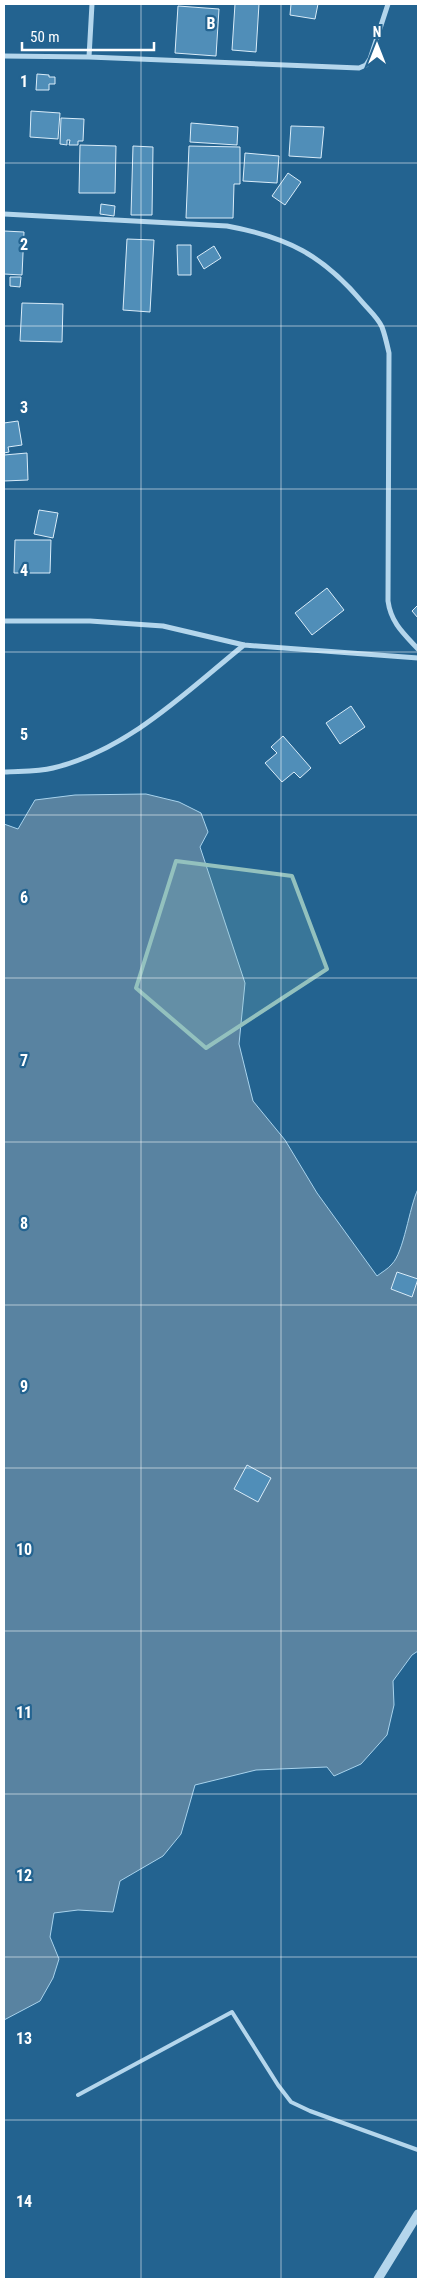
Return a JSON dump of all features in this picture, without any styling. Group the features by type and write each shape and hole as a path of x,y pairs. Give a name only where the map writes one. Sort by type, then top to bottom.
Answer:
{"street":[{"path":"89,57 92,4"},
{"path":"4,56 89,57 359,68 370,59 388,4"},
{"path":"4,214 226,226 252,230 284,240 319,259 348,284 381,325 389,353 389,608 397,627 418,649"},
{"path":"4,621 90,621 164,626 244,645 418,658"},
{"path":"4,772 52,769 108,748 143,726 244,645"},
{"path":"378,2279 418,2214"}],"lane":[{"path":"78,2095 232,2012 278,2085 291,2102 310,2111 418,2150"}],"highlighted area":[{"path":"176,861 292,876 327,969 206,1048 136,988"}],"water":[{"path":"146,794 179,802 201,813 208,832 200,847 245,983 239,1044 253,1101 285,1140 317,1193 377,1276 392,1264 400,1250 418,1189 418,1651 412,1655 393,1681 394,1705 387,1735 361,1764 334,1776 327,1767 256,1770 195,1785 181,1834 163,1856 120,1881 113,1912 78,1910 54,1913 50,1937 59,1959 53,1978 40,2001 4,2020 4,824 18,829 35,800 75,795"}],"building":[{"path":"235,4 259,4 256,52 232,50"},
{"path":"291,4 318,4 315,19 290,15"},
{"path":"178,6 219,9 216,56 175,53"},
{"path":"37,74 55,77 55,84 49,84 49,90 36,90"},
{"path":"31,111 60,113 58,139 30,137"},
{"path":"61,118 84,119 83,141 78,141 78,145 69,145 70,140 67,140 67,145 60,144"},
{"path":"191,123 238,127 237,145 190,142"},
{"path":"291,126 324,127 321,158 289,156"},
{"path":"80,145 116,146 115,193 79,193"},
{"path":"133,146 153,147 152,215 131,215"},
{"path":"189,146 240,147 240,184 234,184 233,218 186,218"},
{"path":"245,153 279,156 277,183 243,181"},
{"path":"288,173 301,182 285,205 272,196"},
{"path":"101,204 115,206 114,216 100,214"},
{"path":"4,231 24,232 22,275 4,274"},
{"path":"127,239 154,240 150,312 123,310"},
{"path":"177,245 191,245 191,275 178,275"},
{"path":"214,246 221,258 204,269 197,257"},
{"path":"10,277 21,277 20,287 10,286"},
{"path":"22,303 63,304 62,342 20,341"},
{"path":"18,421 22,445 8,447 9,452 4,453 4,423"},
{"path":"27,453 28,480 4,481 4,455"},
{"path":"39,510 58,513 53,538 34,534"},
{"path":"15,540 51,540 50,573 14,573"},
{"path":"327,588 344,610 312,635 295,613"},
{"path":"418,605 418,618 412,611"},
{"path":"351,706 365,727 340,744 326,723"},
{"path":"283,736 311,768 300,778 294,772 282,782 265,763 277,753 271,747"},
{"path":"397,1272 418,1279 412,1297 391,1289"},
{"path":"247,1465 271,1478 258,1502 234,1489"}]}
